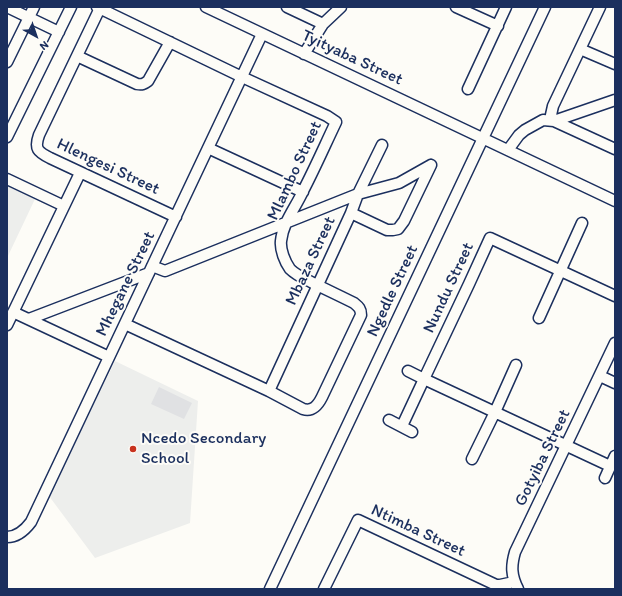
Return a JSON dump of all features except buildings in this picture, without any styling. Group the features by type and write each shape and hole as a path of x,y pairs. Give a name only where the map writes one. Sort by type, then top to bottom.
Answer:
{"street":[{"path":"7,7 59,32"},
{"path":"7,62 34,7"},
{"path":"7,137 72,7"},
{"name":"Tyityaba Street","path":"206,7 615,201"},
{"path":"287,7 322,24"},
{"path":"304,54 322,24 341,7"},
{"path":"456,7 498,26"},
{"path":"468,89 506,7"},
{"name":"Ngedle Street","path":"270,589 545,7"},
{"path":"554,122 551,115 553,106 600,7"},
{"path":"98,8 242,77"},
{"name":"Hlengesi Street","path":"98,8 39,135 36,145 38,151 41,154 80,173 176,217"},
{"name":"Mhegane Street","path":"7,537 16,536 21,533 31,522 262,34"},
{"path":"77,56 131,82 141,85 148,81 170,42"},
{"path":"580,49 615,64"},
{"name":"Mlambo Street","path":"125,324 269,391 308,411 316,407 322,397 361,315 361,310 354,303 298,275 290,268 285,260 281,247 281,239 286,223 303,192 336,122 242,77"},
{"path":"554,122 615,100"},
{"path":"508,150 519,135 532,125 543,120 554,122 615,149"},
{"name":"Mbaza Street","path":"269,391 351,213 358,194 382,145"},
{"path":"208,148 303,192"},
{"path":"29,319 151,270 165,271 358,194 399,183 431,165 404,221 398,229 387,230 351,213"},
{"path":"7,325 80,173"},
{"path":"7,179 64,206"},
{"path":"539,318 582,223"},
{"name":"Nundu Street","path":"402,426 490,238 562,270 615,296"},
{"path":"13,312 109,357"},
{"name":"Gotyiba Street","path":"516,585 512,570 512,562 515,552 615,343"},
{"path":"472,459 516,365"},
{"path":"408,371 610,466"},
{"path":"600,376 615,383"},
{"path":"389,420 412,432"},
{"path":"605,478 615,456"},
{"name":"Ntimba Street","path":"324,589 358,520 496,585 516,585"}],"shaded area":[{"path":"7,186 35,199 7,258"},
{"name":"Ncedo Secondary School","path":"115,361 198,401 190,523 95,558 49,496"},
{"path":"159,387 192,403 184,419 151,404"}],"place":[{"name":"Ncedo Secondary School","path":"133,449"}]}
